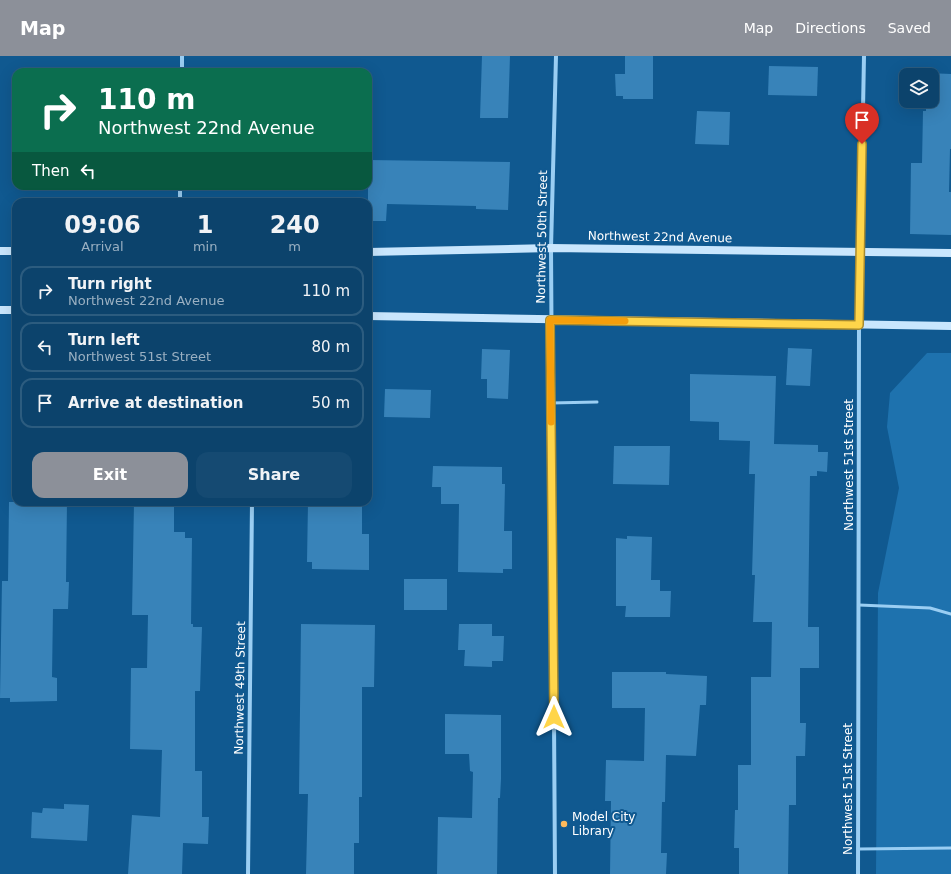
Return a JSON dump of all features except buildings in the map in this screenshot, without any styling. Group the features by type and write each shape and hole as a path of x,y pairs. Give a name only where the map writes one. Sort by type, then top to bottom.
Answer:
{"main road":[{"name":"Northwest 22nd Avenue","path":"372,252 550,248 951,253"},
{"path":"0,251 12,251"},
{"path":"0,310 12,310"},
{"path":"372,316 951,326"}],"street":[{"path":"182,56 182,68"},
{"name":"Northwest 50th Street","path":"555,874 550,248 556,56"},
{"name":"Northwest 51st Street","path":"858,874 859,325 864,56"},
{"name":"Northwest 49th Street","path":"248,874 252,506"}],"lane":[{"path":"551,403 597,402"},
{"path":"858,605 930,608 951,614"},
{"path":"858,849 951,848"}],"shaded area":[{"path":"927,353 951,353 951,874 876,874 878,593 899,488 887,427 890,393"}],"slow traffic":[{"path":"551,422 550,320 625,321"}],"place":[{"name":"Model City Library","path":"564,824"}],"route":[{"path":"554,717 550,320 859,325 862,144"}]}
